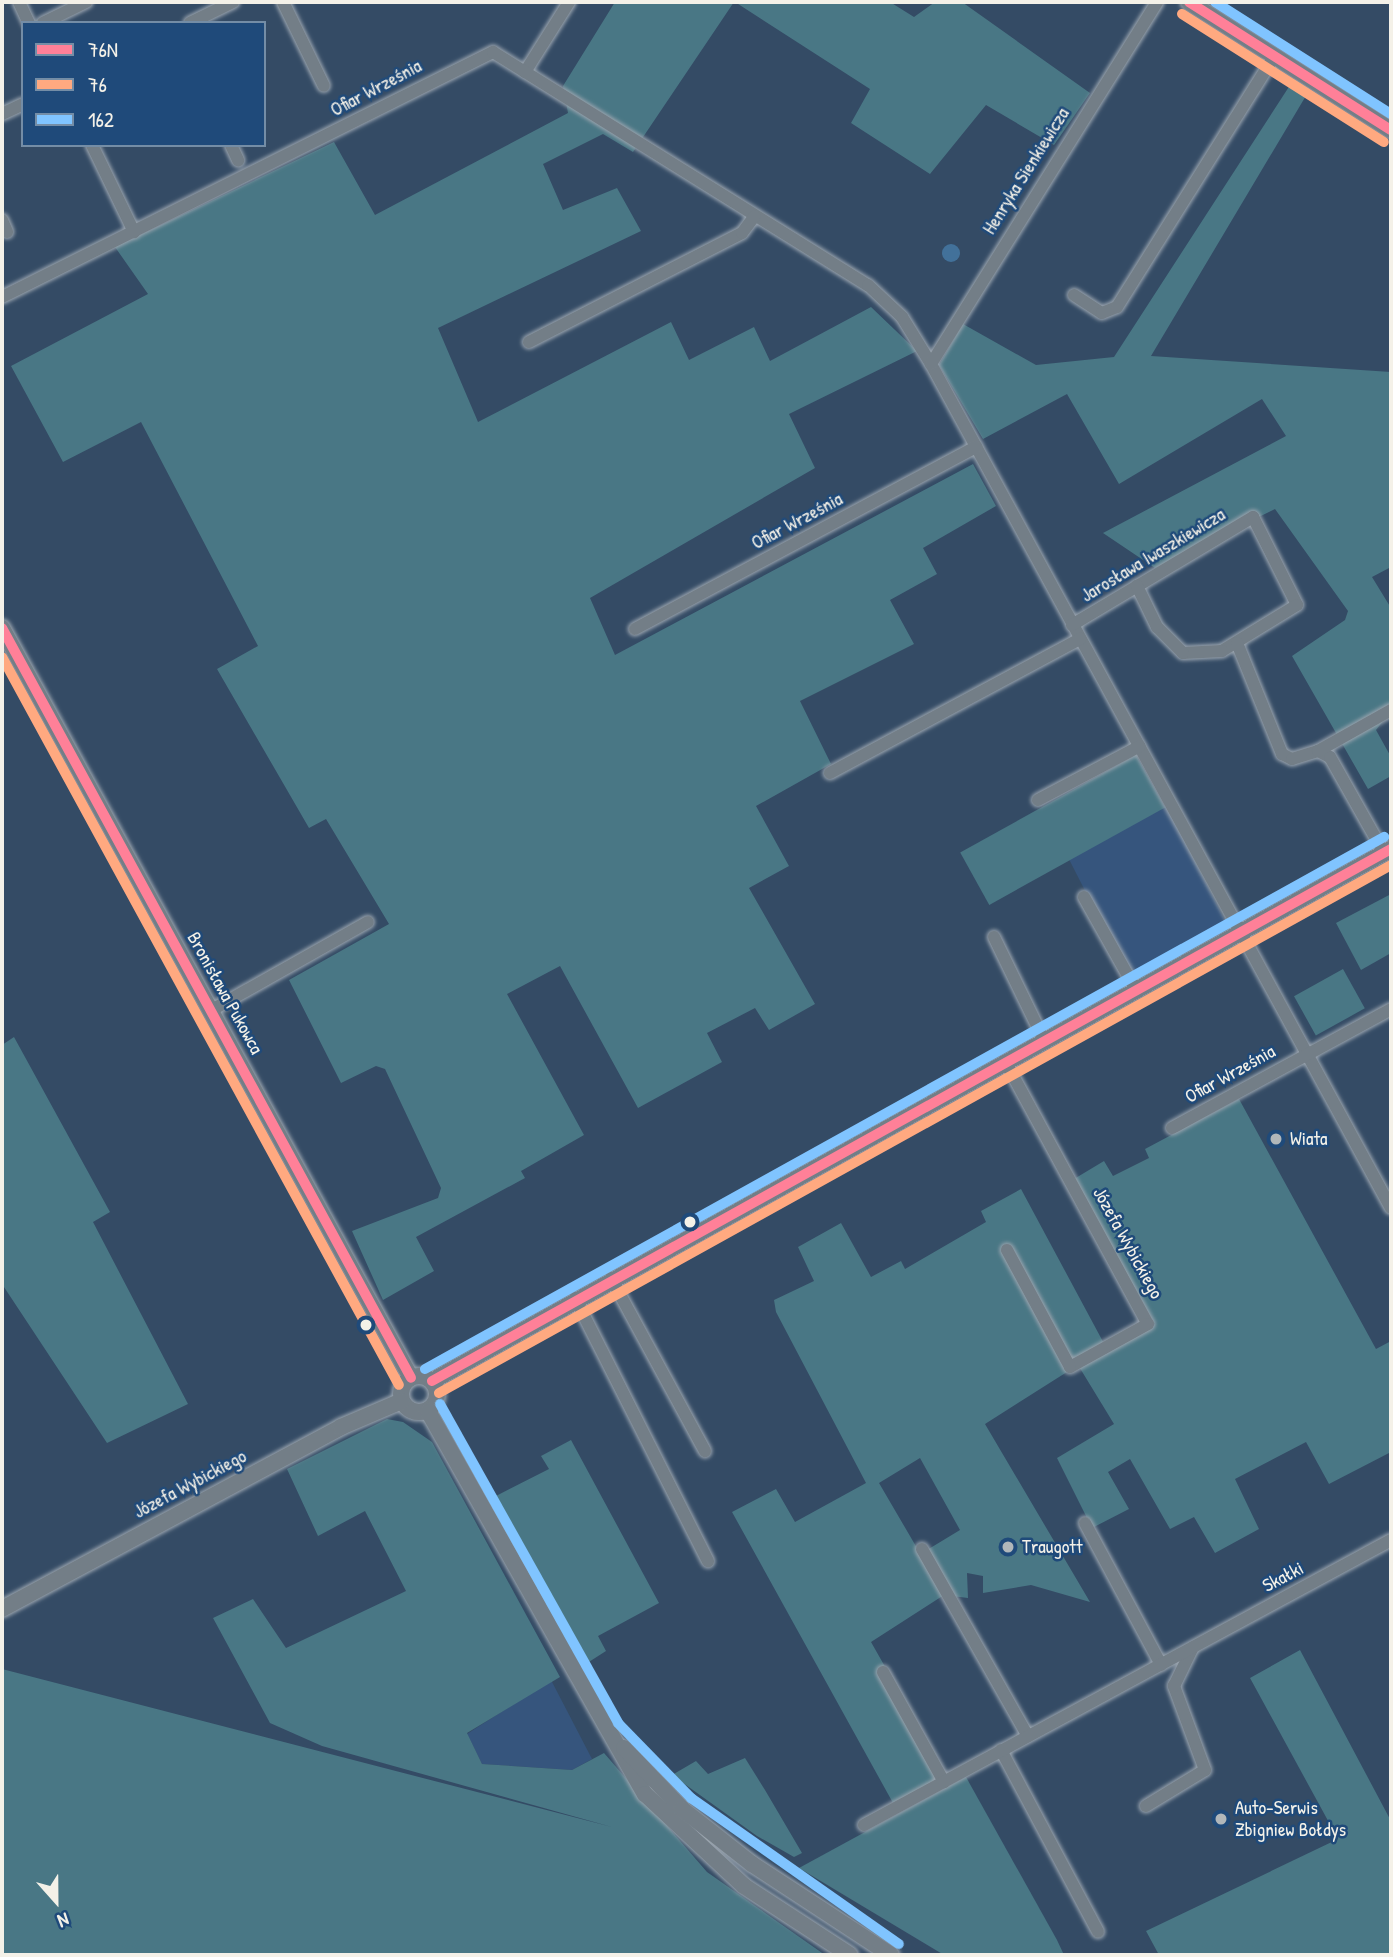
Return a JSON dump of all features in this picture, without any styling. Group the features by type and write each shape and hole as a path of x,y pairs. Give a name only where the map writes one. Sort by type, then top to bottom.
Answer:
{"street":[{"path":"19,2 28,21"},
{"path":"47,21 86,2"},
{"path":"194,21 233,2"},
{"path":"283,2 324,86"},
{"path":"525,72 569,2"},
{"name":"Henryka Sienkiewicza","path":"931,364 1157,2"},
{"path":"1189,2 1391,130"},
{"name":"Ofiar Września","path":"2,297 480,55 493,52 868,285 902,317 931,364 1391,1208"},
{"path":"1074,295 1102,313 1117,307 1274,57"},
{"path":"2,114 21,105"},
{"path":"93,147 134,232"},
{"path":"232,147 238,160"},
{"path":"529,342 741,233 755,216"},
{"name":"Ofiar Września","path":"635,629 976,447"},
{"name":"Jarosława Iwaszkiewicza","path":"1072,625 1253,517 1297,605 1237,643"},
{"path":"1137,586 1157,627 1183,653 1200,655 1237,643 1282,754 1292,759 1318,751 1391,710"},
{"name":"Bronisława Pukowca","path":"2,628 411,1378"},
{"path":"830,773 1080,639"},
{"path":"1038,800 1140,746"},
{"path":"432,1381 437,1397 428,1410 413,1412 402,1401 411,1378 432,1381 611,1278 1387,851 1330,757 1318,751"},
{"path":"1084,897 1136,990"},
{"path":"210,1011 368,922"},
{"path":"994,937 1044,1040"},
{"path":"1308,1054 1391,1009"},
{"name":"Ofiar Września","path":"1172,1128 1308,1054"},
{"name":"Józefa Wybickiego","path":"1005,1061 1148,1324 1070,1367 1007,1250"},
{"path":"611,1278 705,1451"},
{"path":"575,1298 709,1561"},
{"name":"Józefa Wybickiego","path":"2,1609 341,1427 402,1401"},
{"path":"428,1410 627,1769 670,1821 744,1886 850,1955"},
{"path":"1085,1523 1161,1665"},
{"name":"Skałki","path":"864,1825 1391,1540"},
{"path":"922,1549 1028,1736"},
{"path":"1146,1806 1205,1770 1174,1686 1193,1647"},
{"path":"883,1672 944,1782"},
{"path":"607,1731 682,1810 891,1955"},
{"path":"1002,1750 1098,1932"}],"shaded area":[{"path":"615,2 734,2 633,152 603,134 543,164 563,210 617,188 641,231 438,328 478,422 671,322 689,360 754,327 770,361 871,307 917,351 789,414 815,468 590,598 615,655 973,464 996,506 923,548 937,574 890,600 914,644 800,701 831,764 756,806 789,866 749,888 815,1004 769,1030 755,1008 707,1033 722,1062 638,1108 560,966 507,994 584,1135 521,1171 525,1178 416,1237 434,1271 383,1300 352,1231 438,1198 441,1188 385,1069 376,1066 341,1083 289,980 389,924 326,819 309,828 217,669 258,646 141,422 63,462 11,366 148,294 115,247 334,142 375,215 568,113 563,86"},
{"path":"735,2 890,2 914,17 935,2 962,2 1090,93 1054,145 986,105 930,174 851,123 870,89"},
{"path":"1294,79 1310,89 1151,356 1391,372 1391,567 1372,577 1391,608 1391,711 1376,730 1391,757 1391,776 1368,789 1292,656 1345,620 1348,611 1275,509 1155,568 1103,533 1286,436 1262,399 1119,484 1067,394 983,439 939,365 963,324 1036,365 1114,357"},
{"path":"947,244 955,244 960,253 958,260 947,262 942,257 942,249"},
{"path":"1136,755 1165,807 989,905 960,852"},
{"path":"1166,805 1227,925 1128,976 1067,855"},
{"path":"1391,894 1391,953 1361,970 1336,923"},
{"path":"1343,969 1365,1008 1316,1036 1294,996"},
{"path":"14,1037 110,1212 93,1222 188,1404 107,1443 2,1284 2,1045"},
{"path":"1239,1099 1376,1349 1391,1341 1391,1452 1329,1484 1306,1442 1235,1479 1259,1529 1215,1553 1194,1517 1170,1529 1130,1459 1108,1472 1129,1509 1092,1528 1057,1458 1114,1424 1078,1365 985,1424 1090,1602 1031,1585 983,1593 983,1576 967,1573 968,1598 944,1595 871,1642 946,1774 893,1803 732,1512 776,1489 795,1522 866,1483 776,1312 774,1300 814,1281 798,1247 841,1223 871,1277 901,1261 905,1269 986,1222 981,1211 1021,1189 1108,1351 1155,1324 1074,1179 1104,1161 1113,1176 1149,1158 1145,1149","holes":["920,1458 960,1530 927,1550 917,1548 879,1483"]},
{"path":"387,1419 403,1422 432,1442 560,1677 467,1733 482,1764 572,1770 604,1753 707,1872 825,1955 2,1955 2,1669 612,1827 322,1746 270,1723 213,1618 253,1599 286,1648 406,1591 365,1511 318,1536 287,1469"},
{"path":"571,1440 659,1603 598,1636 606,1651 581,1667 494,1497 549,1469 541,1456"},
{"path":"1300,1650 1391,1821 1391,1955 1159,1955 1146,1931 1338,1839 1250,1678"},
{"path":"551,1680 592,1759 572,1770 482,1764 467,1734"},
{"path":"745,1758 802,1853 794,1857 757,1836 672,1775 696,1761 708,1774"},
{"path":"966,1777 1064,1955 944,1955 799,1868"}],"transit line":[{"name":"76N","path":"1189,2 1391,130"},
{"name":"162","path":"1215,2 1391,114"},
{"name":"76","path":"1182,14 1384,142"},
{"name":"76N","path":"2,628 411,1378"},
{"name":"76","path":"2,657 399,1385"},
{"name":"162","path":"425,1369 1384,837"},
{"name":"76N","path":"432,1381 1391,849"},
{"name":"76","path":"439,1393 1391,865"},
{"name":"162","path":"440,1404 618,1723 691,1798 899,1944"}],"place":[{"name":"Wiata","path":"1276,1139"},
{"name":"Traugott","path":"1008,1547"},
{"name":"Auto-Serwis Zbigniew Bołdys","path":"1221,1819"}]}
